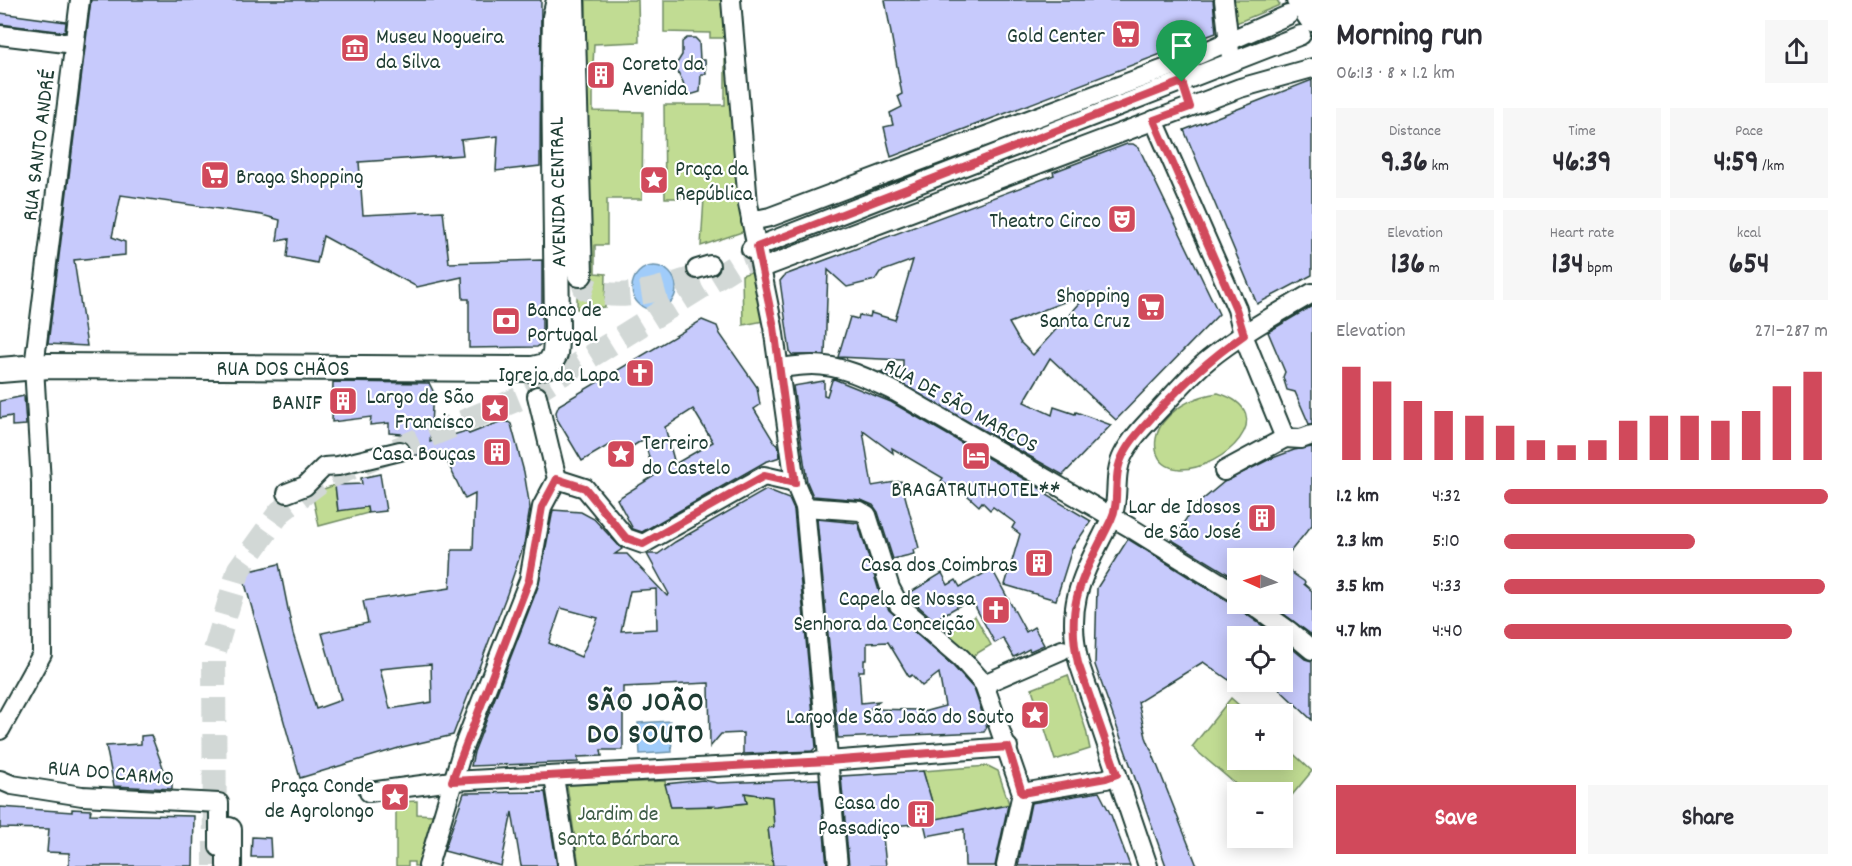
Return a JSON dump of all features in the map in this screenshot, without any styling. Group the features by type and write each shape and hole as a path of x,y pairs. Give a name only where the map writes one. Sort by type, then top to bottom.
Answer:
{"street":[{"name":"RUA SANTO ANDRÉ","path":"0,730 42,654 41,483 34,367 80,0"},
{"name":"AVENIDA CENTRAL","path":"533,369 549,365 555,354 555,28 559,0"},
{"path":"572,0 580,274"},
{"path":"731,0 748,204 754,248 762,268 795,483 805,504 838,866"},
{"path":"1224,0 1228,43 1240,88"},
{"path":"751,221 865,181 1304,16"},
{"path":"754,248 1232,63 1304,16"},
{"path":"0,35 74,44"},
{"path":"1175,65 1190,107"},
{"path":"762,268 1240,88 1312,68"},
{"path":"1125,84 1132,101 1148,123 1236,309 1285,438"},
{"path":"1069,105 1084,147"},
{"path":"1017,124 1033,166"},
{"path":"966,143 982,185"},
{"path":"914,162 932,205"},
{"path":"865,181 879,224"},
{"path":"816,199 830,243"},
{"path":"1148,866 1078,663 1072,617 1084,574 1112,518 1116,503 1119,464 1127,447 1182,385 1208,360 1312,293"},
{"name":"RUA DE SÃO MARCOS","path":"779,368 812,365 838,368 865,377 896,392 1227,587"},
{"name":"RUA DOS CHÃOS","path":"0,370 34,367 533,369"},
{"path":"428,866 459,781 463,748 529,580 542,507 557,479 537,396"},
{"path":"1224,471 1285,438 1301,439 1312,435"},
{"path":"287,493 305,486 324,467 338,466 400,451"},
{"path":"557,479 585,488 626,538 642,549 764,476 795,483"},
{"path":"805,504 860,511 867,514 890,588 899,605 961,658 986,688 1021,788 1006,866"},
{"path":"1265,614 1312,650"},
{"path":"986,688 1062,650"},
{"path":"369,792 459,781 828,761 1008,747"},
{"path":"1021,788 1106,778 1117,774"},
{"path":"554,777 568,866"},
{"name":"RUA DO CARMO","path":"0,780 12,785 82,796 219,803 219,866"},
{"path":"229,830 229,866"}],"green space":[{"path":"586,0 638,0 639,42 594,44 593,65 581,65 581,76 593,88 593,111 643,112 642,199 607,199 607,245 595,245 595,273 606,274 605,307 577,309 578,41 586,41"},
{"path":"664,0 728,0 745,231 701,246 704,198 665,198 664,105 725,105 725,38 710,38 710,33 664,32"},
{"path":"1232,0 1277,0 1280,5 1234,24"},
{"path":"757,270 764,321 743,325 742,275"},
{"path":"1218,393 1237,402 1246,413 1246,426 1240,439 1228,451 1197,467 1180,469 1164,463 1156,450 1156,442 1157,434 1166,419 1190,401"},
{"path":"335,485 338,511 365,500 368,513 319,526 312,493"},
{"path":"975,616 991,645 971,657 948,633"},
{"path":"1068,675 1090,749 1055,760 1032,689"},
{"path":"1231,698 1238,704 1227,704 1227,770 1293,770 1293,753 1312,771 1293,794 1293,782 1233,782 1192,747"},
{"path":"988,766 998,771 1009,804 937,819 923,771"},
{"name":"Jardim de Santa Bárbara","path":"665,781 671,807 747,803 745,793 772,797 774,827 768,828 773,866 579,866 567,785"},
{"path":"417,801 417,814 434,815 424,866 414,866 414,862 408,862 408,866 396,866 396,802"}],"water":[{"path":"654,266 663,267 670,272 675,279 675,297 670,304 663,309 654,310 645,309 638,304 633,297 632,288 633,279 638,272 645,267"},
{"path":"670,721 672,752 640,754 638,723"}],"building":[{"path":"91,0 541,0 540,166 496,171 498,136 461,140 463,155 359,162 363,215 443,211 449,263 542,260 542,343 537,347 469,348 469,299 463,299 462,277 417,287 323,236 317,263 287,257 289,239 277,241 280,220 262,215 121,195 112,237 125,242 125,255 74,260 87,346 48,344"},
{"path":"885,0 1213,0 1216,33 891,157 884,127 893,125 890,113 902,107 898,96 902,94"},
{"path":"0,13 66,22 65,32 0,24"},
{"path":"687,38 695,38 699,42 700,60 705,60 706,74 701,74 700,92 690,95 686,93 675,66 682,55 682,42"},
{"name":"Coreto da Avenida","path":"601,65 608,68 611,75 608,82 601,85 594,82 591,75 594,68"},
{"path":"1312,80 1312,275 1257,304 1184,130"},
{"path":"1127,144 1133,144 1139,148 1219,314 1116,420 1050,358 1024,402 1052,415 1054,407 1075,414 1076,412 1111,425 1063,475 880,372 903,368 903,360 838,357 850,317 858,319 859,315 870,317 871,313 895,320 913,260 880,272 875,280 847,287 828,270 825,355 792,355 780,281 785,275 1054,175 1053,172","holes":["1090,292 1033,355 1020,342 1009,323"]},
{"path":"1312,306 1312,424 1309,424 1295,392 1287,390 1283,377 1285,372 1268,332"},
{"path":"702,320 717,326 720,334 757,387 760,405 754,409 774,442 778,444 780,457 765,462 642,532 633,529 617,499 654,476 644,439 622,453 614,442 582,461 557,419 556,412 559,405","holes":["693,409 713,442 675,464 665,427"]},
{"path":"834,379 891,402 1048,493 1047,495 1091,521 1072,549 1056,600 1005,585 1020,534 1012,528 1015,523 993,507 990,510 982,502 979,506 956,485 953,489 941,481 943,478 892,448 893,453 863,431 872,486 901,481 919,548 913,550 914,554 893,559 878,512 873,505 861,500 813,496 807,482 793,386 824,381 824,395 827,396"},
{"path":"333,382 429,383 433,391 430,442 466,431 469,434 502,421 511,424 524,472 530,508 524,544 453,735 402,747 300,778 242,573 279,564 293,634 316,709 341,700 322,633 368,623 363,601 450,588 452,550 473,550 475,494 465,499 444,455 411,455 411,448 408,443 401,440 401,434 389,433 389,423 370,425 371,417 332,422","holes":["431,664 432,702 390,709 380,669"]},
{"path":"24,396 26,425 12,426 12,416 0,418 0,401"},
{"name":"Lar de Idosos de São José","path":"1312,447 1312,525 1293,548 1227,548 1227,573 1172,540 1194,507 1224,482 1294,450"},
{"path":"380,474 386,511 368,513 367,507 338,511 335,485 362,484 361,478"},
{"path":"766,490 789,499 794,510 816,747 812,751 743,754 743,733 721,734 710,747 709,683 623,687 623,750 601,750 602,756 578,757 578,762 471,766 474,752 539,584 553,510 581,512 594,519 622,549 615,554 627,554 667,596 669,594 647,554 658,554","holes":["656,589 657,629 621,631 630,591","561,608 598,618 581,657 549,643"]},
{"path":"817,519 858,523 879,591 889,610 953,666 974,689 987,727 984,732 838,738","holes":["888,642 909,677 912,675 922,686 939,673 945,706 919,713 918,710 870,709 879,701 861,703 859,671 864,671 864,660 867,660 867,643"]},
{"path":"1128,539 1227,601 1227,614 1246,614 1263,626 1227,626 1227,679 1203,662 1138,702 1146,737 1197,866 1166,866 1095,665 1097,588"},
{"path":"992,569 1026,632 1034,627 1044,645 1030,651 1029,649 1014,657 1003,638 995,643 971,599 934,620 906,595 942,573 948,585 956,580 960,587"},
{"path":"1293,574 1305,582 1304,584 1312,591 1312,635 1284,614 1293,614"},
{"path":"1293,649 1305,659 1312,661 1312,720 1282,692 1293,692"},
{"path":"151,735 167,778 172,778 172,789 114,786 106,746 141,744 141,736"},
{"path":"923,771 937,819 1008,805 995,866 965,866 964,829 927,836 924,823 882,827 886,866 849,866 841,776"},
{"path":"819,779 827,866 773,866 768,828 774,827 772,797 745,793 747,803 671,807 665,784 703,780 718,783"},
{"path":"545,792 557,866 521,866 512,812 501,866 444,851 464,793"},
{"path":"1099,792 1111,815 1130,866 1018,866 1031,803"},
{"path":"0,807 72,812 72,809 91,810 90,814 194,816 193,866 69,866 69,853 47,852 49,829 0,828"},
{"path":"252,837 270,838 271,857 251,857"}],"tunnel":[{"path":"215,866 214,654 239,569 280,512 322,480 530,394 740,263 780,247"},
{"path":"580,274 585,288 615,295 645,292 705,274"}],"place":[{"name":"Gold Center","path":"1126,34"},
{"name":"Museu Nogueira da Silva","path":"355,48"},
{"name":"Coreto da Avenida","path":"601,75"},
{"name":"Braga Shopping","path":"215,175"},
{"name":"Praça da República","path":"654,180"},
{"name":"Theatro Circo","path":"1122,219"},
{"name":"Shopping Santa Cruz","path":"1151,307"},
{"name":"Banco de Portugal","path":"506,321"},
{"name":"Igreja da Lapa","path":"640,373"},
{"name":"BANIF","path":"343,401"},
{"name":"Largo de São Francisco","path":"495,408"},
{"name":"Casa Bouças","path":"497,452"},
{"name":"Terreiro do Castelo","path":"621,454"},
{"name":"BRAGATRUTHOTEL**","path":"976,456"},
{"name":"Lar de Idosos de São José","path":"1262,518"},
{"name":"Casa dos Coimbras","path":"1039,563"},
{"name":"Capela de Nossa Senhora da Conceição","path":"996,610"},
{"name":"Largo de São João do Souto","path":"1035,715"},
{"name":"Praça Conde de Agrolongo","path":"395,797"},
{"name":"Casa do Passadiço","path":"921,814"}],"district":[{"name":"SÃO JOÃO DO SOUTO","path":"646,716"}],"route":[{"path":"1182,82 1190,107 1154,120 1236,309 1244,335 1208,360 1182,385 1127,447 1119,464 1116,503 1112,518 1084,574 1077,595 1072,617 1078,663 1117,774 1022,793 1008,747 681,770 452,781 529,580 542,507 557,479 585,488 626,538 643,544 764,476 795,483 774,327 757,247 1182,82"}]}
